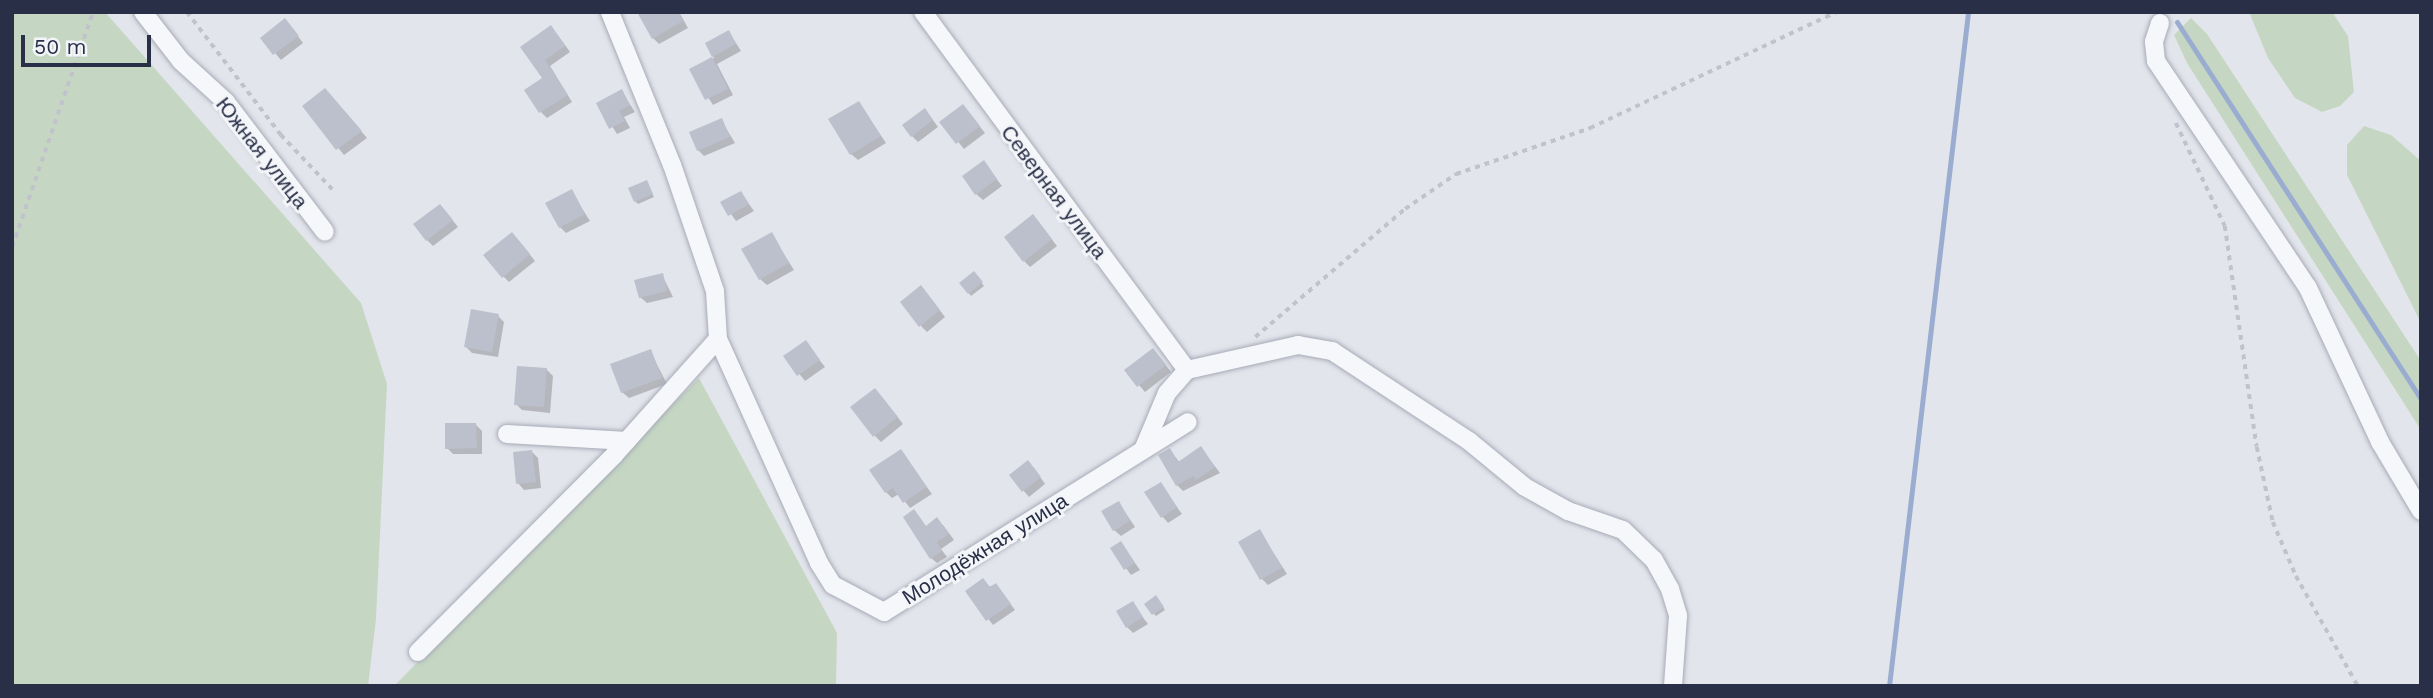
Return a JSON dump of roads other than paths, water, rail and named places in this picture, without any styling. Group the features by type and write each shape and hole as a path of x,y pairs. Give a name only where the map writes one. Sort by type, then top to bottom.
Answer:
{"street":[{"name":"Южная улица","path":"143,12 181,61 226,102 325,232"},
{"path":"418,652 626,441 718,339 715,291 672,165 610,12"},
{"name":"Северная улица","path":"923,12 1186,370"},
{"path":"2160,23 2154,42 2156,61 2308,288 2403,487 2421,511"},
{"name":"Молодёжная улица","path":"718,339 819,563 833,585 884,612 1188,422"},
{"path":"1143,450 1167,393 1186,370 1232,357 1298,345 1332,351 1469,441 1525,487 1569,511 1623,530 1654,560 1670,589 1678,616 1673,686"},
{"path":"507,434 626,441"}],"waterway":[{"path":"1889,686 1968,12"},
{"path":"2177,22 2421,399"}]}
